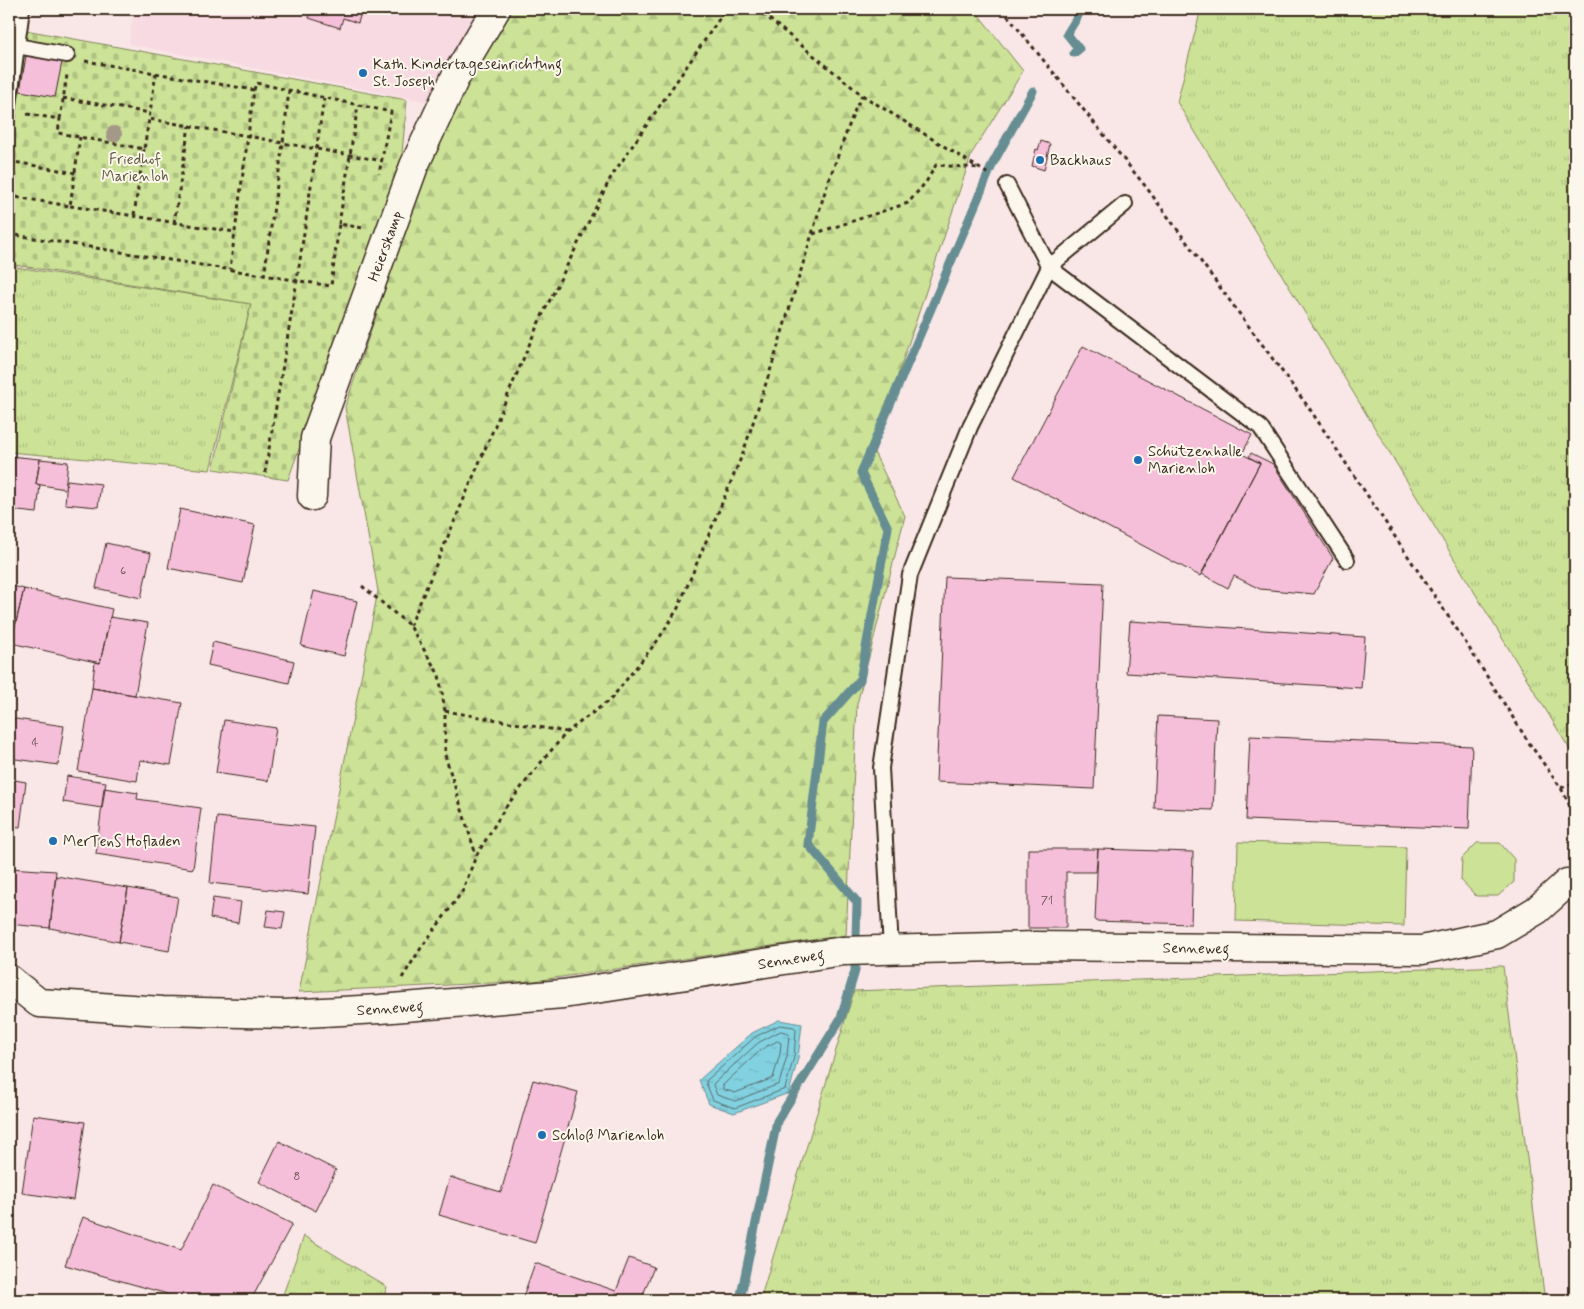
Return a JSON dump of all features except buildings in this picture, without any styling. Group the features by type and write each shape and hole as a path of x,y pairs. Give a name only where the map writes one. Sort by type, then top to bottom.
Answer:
{"street":[{"name":"Heierskamp","path":"312,496 315,438 414,166 455,78 496,9"},
{"name":"Senneweg","path":"9,978 39,1003 162,1011 284,1014 399,1008 563,994 843,951 1035,946 1422,950 1496,934 1538,910 1566,883"}],"lane":[{"path":"9,105 22,9"},
{"path":"17,46 73,57"},
{"path":"1007,185 1050,267 1260,427 1347,560"},
{"path":"881,949 881,768 910,575 970,427 1050,267 1125,204"}],"path":[{"path":"410,626 538,324 611,177 726,9"},
{"path":"757,9 862,95 980,168 936,165 926,182 908,203 813,234"},
{"path":"1002,9 1146,187 1309,408 1464,640 1529,743 1561,788 1575,816"},
{"path":"73,57 254,90"},
{"path":"134,215 156,73"},
{"path":"230,270 256,83 392,112 378,180"},
{"path":"264,276 290,90"},
{"path":"399,1008 402,978 421,948 462,892 476,856 505,808 567,732 611,699 658,640 678,608 743,453 774,360 827,184 862,95"},
{"path":"144,149 58,134 63,98 150,113"},
{"path":"265,473 297,280 324,98"},
{"path":"9,234 331,286 358,105"},
{"path":"26,114 60,119"},
{"path":"149,119 392,162"},
{"path":"174,223 189,126"},
{"path":"70,206 80,137"},
{"path":"9,161 75,172"},
{"path":"9,196 235,232"},
{"path":"339,224 368,229"},
{"path":"362,586 410,626 439,675 445,710 445,755 476,856"},
{"path":"445,710 567,732"},
{"path":"1561,788 1571,784 1575,786"}],"shaded area":[{"name":"Kath. Kindertageseinrichtung St. Joseph","path":"134,9 480,9 430,102 129,44"}],"green space":[{"path":"513,9 974,9 1023,71 972,153 873,450 905,516 857,704 846,935 534,981 299,992 378,591 345,407 423,176 466,83"},
{"path":"1201,9 1575,9 1575,758 1177,102"},
{"name":"Friedhof Marienloh","path":"9,27 407,100 401,164 288,480 213,469 251,304 9,264"},
{"path":"9,266 251,304 210,470 9,452"},
{"path":"1238,842 1406,847 1404,926 1236,921"},
{"path":"1477,843 1500,843 1514,859 1514,882 1498,896 1476,896 1461,880 1462,858"},
{"path":"1503,966 1544,1294 1533,1300 760,1300 854,991"},
{"path":"304,1236 387,1287 383,1300 281,1300"}],"water":[{"path":"779,1020 802,1024 798,1058 789,1093 734,1113 709,1104 699,1080 752,1033"}],"waterway":[{"path":"1074,53 1079,49 1067,34 1078,16 1075,9"},
{"path":"740,1300 777,1121 841,1018 855,971 857,902 808,844 823,722 860,680 888,528 861,473 993,163 1033,91"}],"place":[{"name":"Kath. Kindertageseinrichtung St. Joseph","path":"363,73"},
{"name":"Backhaus","path":"1040,160"},
{"name":"Schützenhalle Marienloh","path":"1138,460"},
{"name":"MerTenS Hofladen","path":"53,841"},
{"name":"Schloß Marienloh","path":"542,1135"}]}
